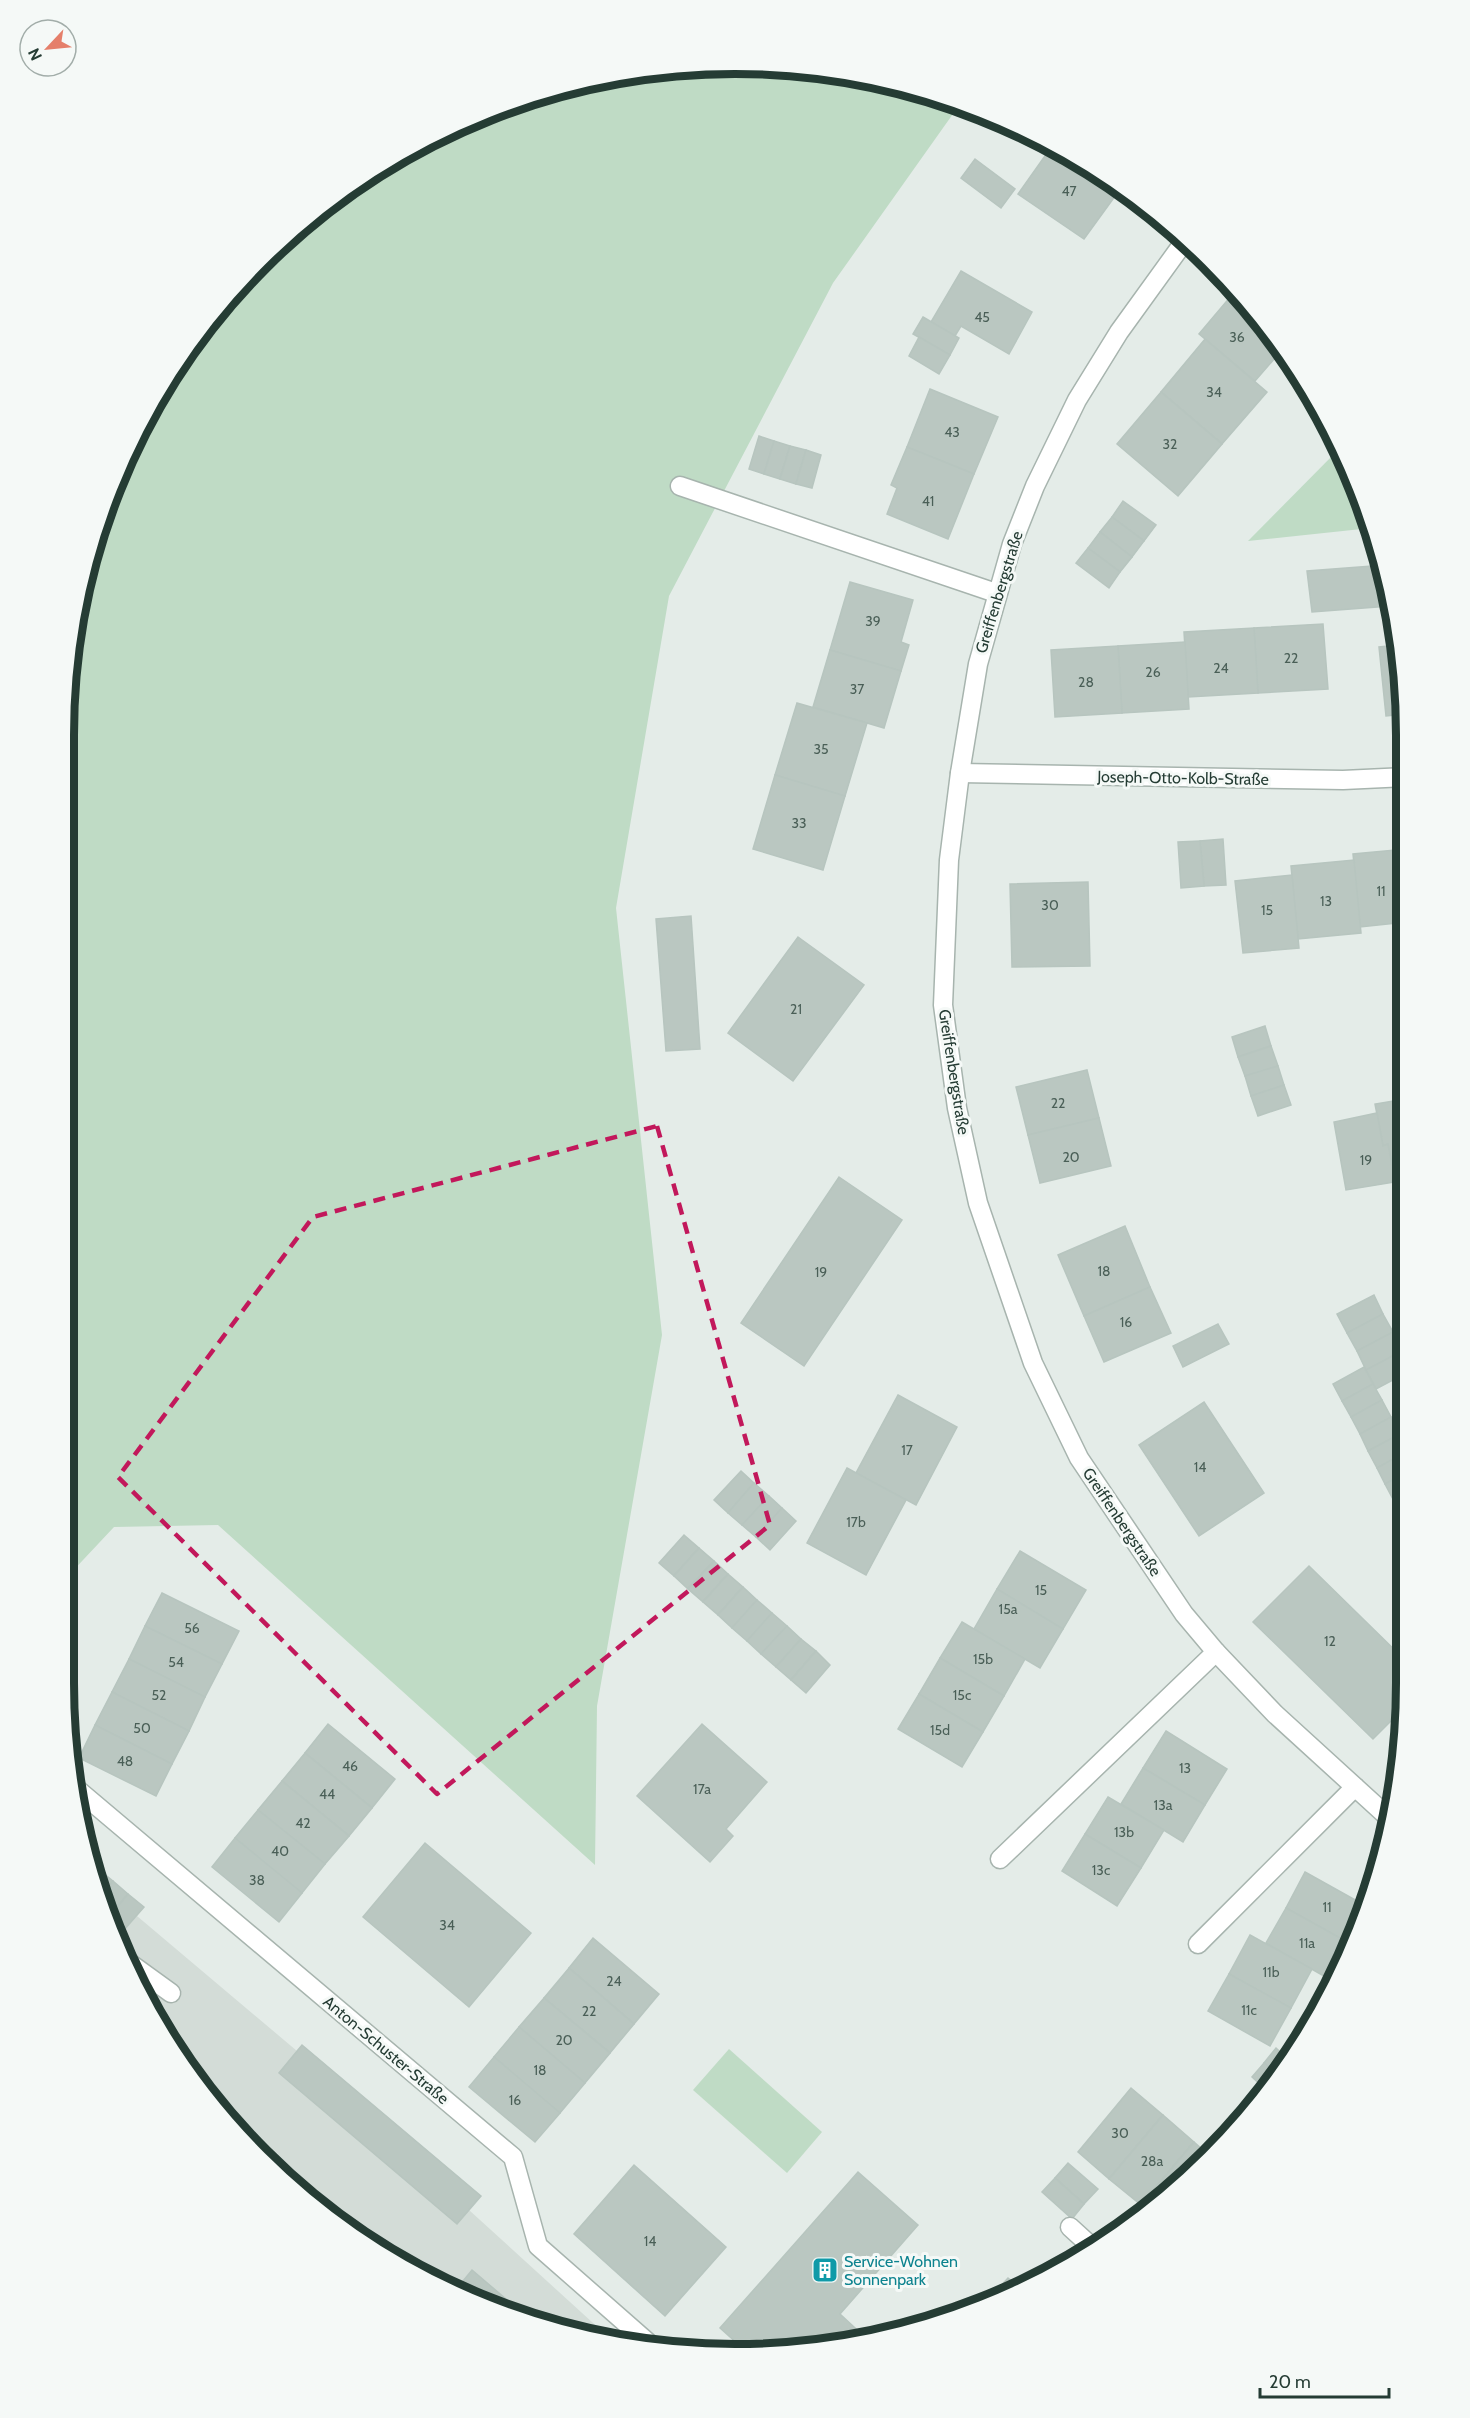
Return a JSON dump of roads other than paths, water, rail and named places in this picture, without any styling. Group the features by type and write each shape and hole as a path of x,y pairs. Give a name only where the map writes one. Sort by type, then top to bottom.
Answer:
{"street":[{"name":"Greiffenbergstraße","path":"1181,247 1119,332 1077,400 1035,486 996,593 978,664 960,773 949,860 943,1005 957,1108 978,1203 1033,1363 1079,1458 1184,1614 1216,1652 1275,1714 1384,1813"},
{"path":"680,486 996,593"},
{"name":"Joseph-Otto-Kolb-Straße","path":"960,773 1332,780 1396,777"},
{"path":"1000,1858 1216,1652"},
{"path":"1198,1944 1355,1787"},
{"name":"Anton-Schuster-Straße","path":"83,1794 513,2157 538,2246 643,2338"},
{"path":"139,1970 171,1993"},
{"path":"1070,2228 1087,2243"}],"place":[{"name":"Service-Wohnen Sonnenpark","path":"825,2270"}]}
